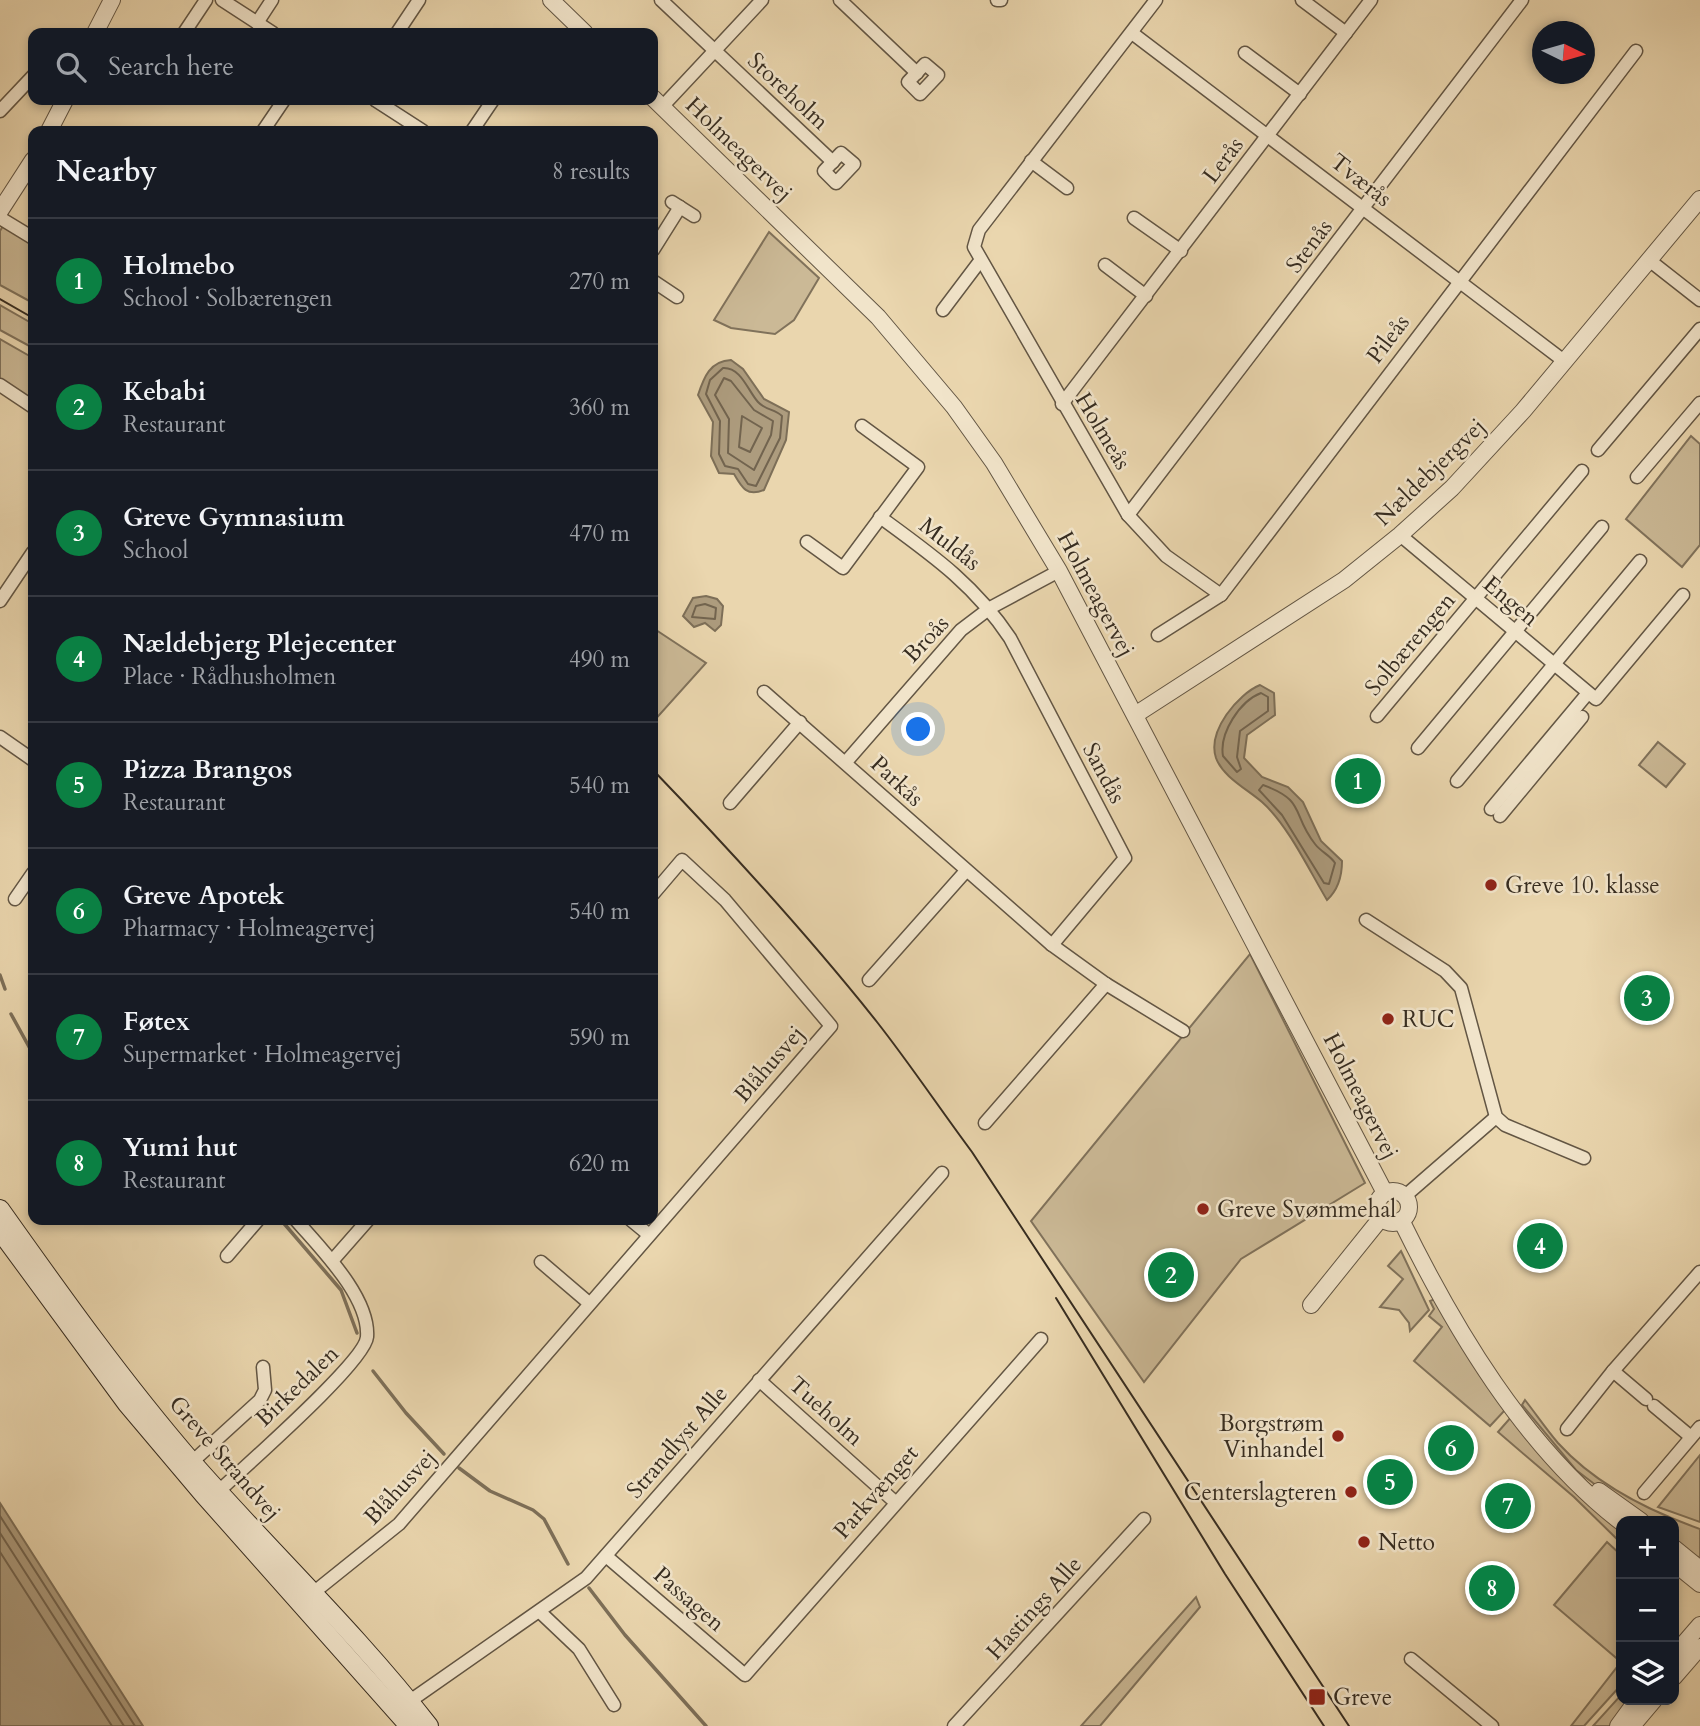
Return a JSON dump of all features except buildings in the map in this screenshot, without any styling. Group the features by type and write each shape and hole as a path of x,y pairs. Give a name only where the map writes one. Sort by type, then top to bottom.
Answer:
{"main road":[{"name":"Greve Strandvej","path":"0,1209 107,1356 192,1462 371,1654 429,1726"},
{"name":"Greve Strandvej","path":"0,1231 127,1404 203,1494 410,1726"}],"street":[{"path":"98,28 112,0"},
{"path":"187,28 206,0"},
{"path":"222,0 264,28"},
{"path":"257,23 272,0"},
{"path":"400,28 419,0"},
{"path":"551,0 580,28"},
{"name":"Storeholm","path":"661,0 832,162"},
{"name":"Storeholm","path":"658,102 762,0"},
{"path":"840,0 917,73"},
{"path":"943,310 980,261 974,247 976,235 1156,0"},
{"path":"1302,0 1346,33"},
{"name":"Lerås","path":"1062,404 1371,0"},
{"name":"Stenås","path":"1128,515 1521,0"},
{"name":"Tværås","path":"1132,33 1564,361"},
{"name":"Pileås","path":"1158,635 1221,595 1636,51"},
{"path":"1245,53 1300,94"},
{"path":"0,111 28,81"},
{"name":"Holmeagervej","path":"658,104 822,261 915,359 994,463 1059,571 1385,1193"},
{"path":"52,126 62,105"},
{"path":"266,126 281,105"},
{"path":"380,105 406,126"},
{"path":"475,126 490,105"},
{"path":"1031,161 1067,188"},
{"path":"0,211 28,168"},
{"name":"Nældebjergvej","path":"1135,715 1344,579 1400,535 1489,451 1700,199"},
{"path":"658,240 676,204 694,216"},
{"path":"0,218 28,235"},
{"path":"1134,218 1181,251"},
{"path":"1649,260 1700,300"},
{"name":"Holmeås","path":"980,261 1128,515 1166,556 1221,595"},
{"path":"1105,265 1146,296"},
{"path":"658,284 677,297"},
{"path":"1598,450 1700,329"},
{"path":"0,386 28,404"},
{"path":"1637,477 1700,403"},
{"path":"807,542 843,568 918,467 862,426"},
{"name":"Solbærengen","path":"1377,716 1582,471"},
{"name":"Muldås","path":"880,517 955,573 990,608"},
{"path":"1418,748 1602,527"},
{"name":"Engen","path":"1400,535 1592,696"},
{"path":"0,601 28,559"},
{"path":"1457,781 1640,561"},
{"name":"Broås","path":"846,762 961,629 990,608 1059,571"},
{"path":"1581,717 1499,808 1592,696 1683,595"},
{"name":"Sandås","path":"990,608 1010,638 1125,858 1052,946"},
{"name":"Parkås","path":"764,692 1052,946 1106,984 1183,1031"},
{"path":"730,803 800,722"},
{"path":"0,737 28,757"},
{"name":"Blåhusvej","path":"658,888 682,860 725,901 831,1026 658,1223"},
{"path":"869,980 965,872"},
{"path":"15,899 28,880"},
{"path":"1366,920 1445,971 1461,988 1496,1118 1505,1125 1584,1158"},
{"path":"985,1123 1106,984"},
{"path":"1405,1196 1496,1118"},
{"name":"Strandlyst Alle","path":"410,1701 575,1588 942,1173"},
{"path":"1396,1191 1405,1196 1408,1212 1401,1220 1391,1222 1381,1218 1377,1207 1385,1193 1396,1191"},
{"path":"1311,1306 1381,1218"},
{"path":"1401,1220 1466,1339 1502,1393 1565,1468 1616,1517"},
{"path":"227,1256 254,1225"},
{"name":"Birkedalen","path":"219,1491 346,1369 365,1345 366,1326 361,1311 332,1261 300,1225"},
{"path":"332,1261 364,1225"},
{"path":"637,1225 648,1234"},
{"name":"Blåhusvej","path":"313,1593 399,1524 656,1225"},
{"path":"541,1262 589,1303"},
{"path":"1567,1429 1613,1371 1700,1272"},
{"name":"Parkvænget","path":"745,1675 1041,1339"},
{"path":"192,1462 260,1400 265,1390 263,1367"},
{"path":"1613,1371 1691,1437"},
{"name":"Tueholm","path":"759,1380 895,1502"},
{"path":"1644,1493 1700,1427"},
{"path":"1565,1468 1634,1516"},
{"name":"Hastings Alle","path":"954,1726 1144,1519"},
{"path":"1679,1552 1700,1569"},
{"name":"Passagen","path":"606,1556 745,1675"},
{"path":"1679,1567 1700,1584"},
{"path":"540,1612 579,1649 614,1705"},
{"path":"1679,1649 1700,1625"},
{"path":"1679,1671 1700,1647"},
{"path":"1411,1660 1492,1726"},
{"path":"1618,1726 1633,1705"},
{"path":"1632,1726 1650,1705"}],"shaded area":[{"path":"3,226 28,242 28,300 0,285 0,231"},
{"path":"769,232 819,278 794,320 775,334 731,328 714,320"},
{"path":"0,305 28,321 28,345 0,330"},
{"path":"0,339 28,355 28,399 0,380"},
{"path":"1691,436 1700,444 1700,545 1682,567 1626,519"},
{"path":"658,631 706,663 658,716"},
{"path":"1658,742 1685,764 1666,787 1639,765"},
{"path":"1250,954 1365,1183 1241,1259 1144,1382 1031,1221"},
{"path":"1401,1251 1429,1310 1410,1331 1409,1323 1399,1310 1380,1307 1403,1279 1388,1266"},
{"path":"1435,1299 1506,1409 1490,1426 1414,1361 1442,1327 1429,1316 1434,1309 1430,1301"},
{"path":"1525,1400 1558,1443 1589,1471 1624,1495 1667,1516 1641,1516 1576,1470 1522,1405"},
{"path":"1512,1416 1580,1493 1616,1525 1616,1538 1574,1497 1498,1432"},
{"path":"1700,1455 1700,1522 1658,1507"},
{"path":"1679,1521 1700,1529 1700,1556 1696,1560 1679,1546"},
{"path":"1607,1542 1616,1550 1616,1658 1554,1605"},
{"path":"1196,1597 1200,1607 1100,1726 1081,1726"},
{"path":"1616,1668 1616,1691 1584,1726 1571,1726"},
{"path":"1616,1701 1616,1705 1629,1705 1614,1726 1593,1726"}],"water":[{"path":"731,360 743,369 764,399 789,412 786,440 764,490 758,492 746,490 734,474 719,473 711,456 713,422 698,395 713,367"},
{"path":"706,596 717,599 723,606 721,625 715,631 705,623 694,627 683,616 693,598"},
{"path":"1260,685 1274,693 1275,715 1247,735 1244,758 1262,777 1288,787 1303,802 1321,841 1342,861 1339,882 1327,900 1281,823 1262,802 1224,771 1216,758 1216,736 1226,715 1243,696"},
{"path":"0,1503 143,1726 0,1726"}],"waterway":[{"path":"0,975 5,989"},
{"path":"11,1014 28,1045"},
{"path":"285,1225 341,1290 357,1333"},
{"path":"373,1371 406,1413 444,1454"},
{"path":"459,1468 490,1491 533,1510 544,1519 568,1564"},
{"path":"589,1588 625,1635 706,1726"}],"tram line":[{"path":"0,299 28,315"},
{"path":"658,775 796,925 877,1022 913,1070 972,1152 1349,1726"},
{"path":"1056,1298 1225,1574 1324,1726"}],"place":[{"name":"Holmebo","path":"1358,781"},
{"name":"Greve 10. klasse","path":"1491,885"},
{"name":"Greve Gymnasium","path":"1647,998"},
{"name":"RUC","path":"1388,1019"},
{"name":"Greve Svømmehal","path":"1203,1209"},
{"name":"Nældebjerg Plejecenter","path":"1540,1246"},
{"name":"Kebabi","path":"1171,1275"},
{"name":"Borgstrøm Vinhandel","path":"1338,1436"},
{"name":"Greve Apotek","path":"1451,1448"},
{"name":"Pizza Brangos","path":"1390,1482"},
{"name":"Centerslagteren","path":"1351,1492"},
{"name":"Føtex","path":"1508,1506"},
{"name":"Netto","path":"1364,1542"},
{"name":"Yumi hut","path":"1492,1588"},
{"name":"Greve","path":"1317,1697"}]}
